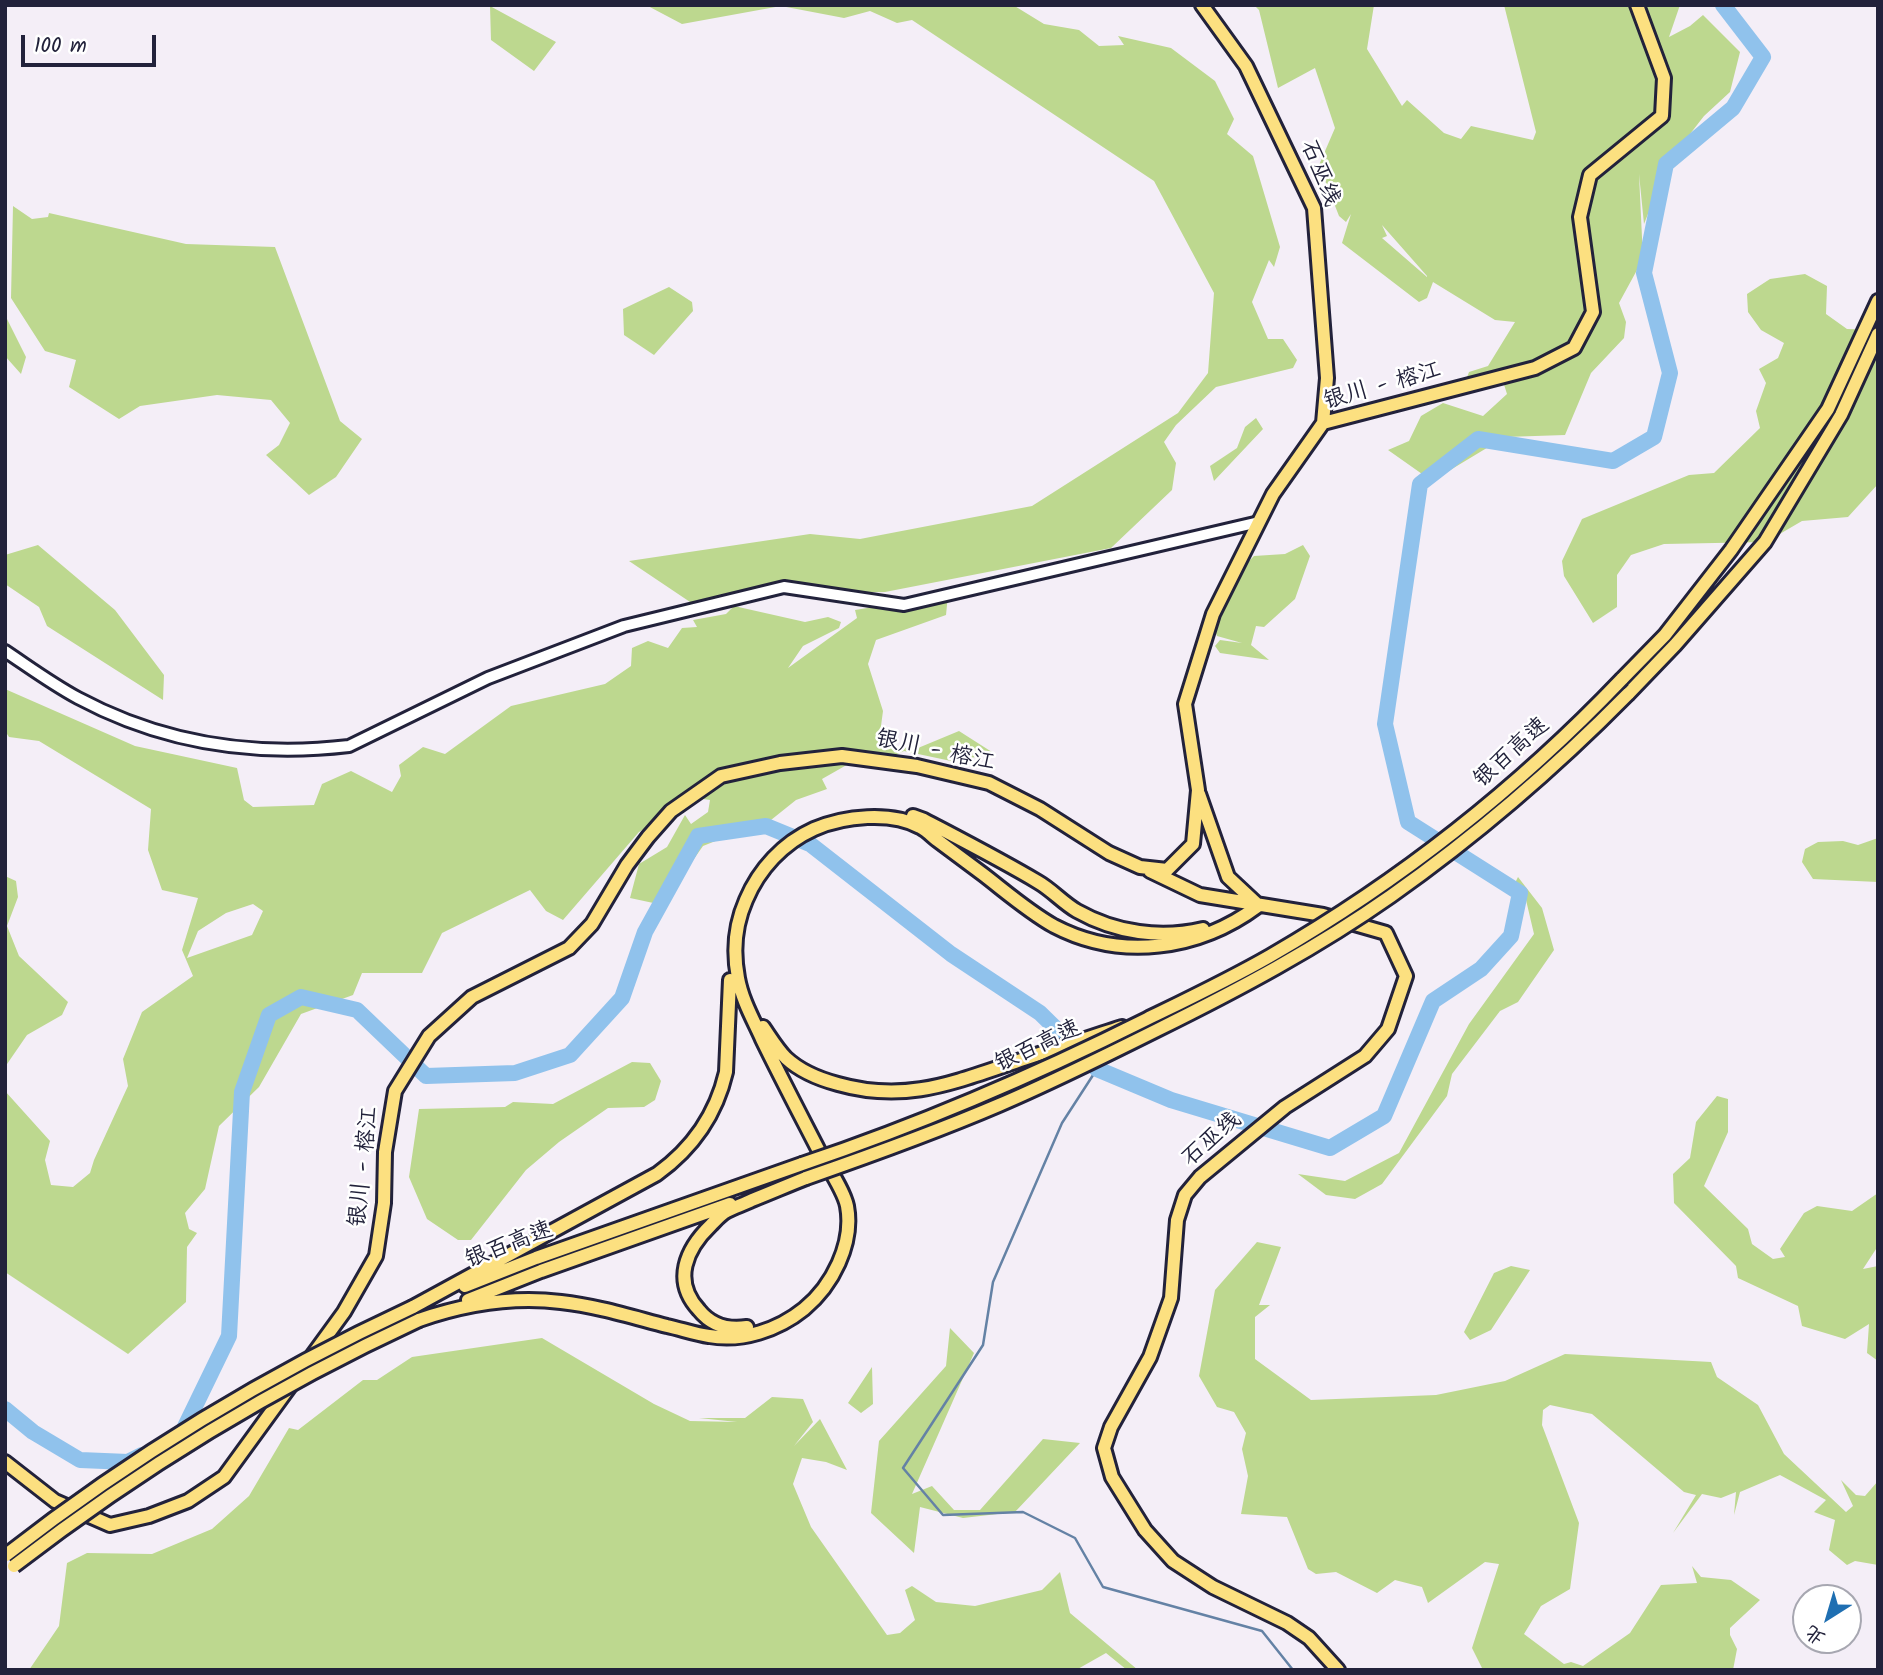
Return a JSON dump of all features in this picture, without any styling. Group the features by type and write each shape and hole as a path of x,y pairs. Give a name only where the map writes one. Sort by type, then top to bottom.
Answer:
{"highway":[{"name":"石巫线","path":"1202,5 1246,66 1314,208 1327,378 1323,423"},
{"name":"银川 - 榕江","path":"5,1462 55,1501 110,1525 149,1516 188,1501 224,1477 344,1312 376,1256 384,1203 385,1152 396,1091 429,1036 472,997 569,948 592,924 627,865 648,837 671,811 721,776 780,763 842,756 917,766 989,783 1040,809 1109,853 1140,867 1167,870 1192,844 1198,790 1185,704 1213,614 1273,494 1323,423 1535,368 1574,348 1593,312 1580,217 1590,175 1662,116 1664,78 1637,5"},
{"name":"银百高速","path":"6,1555 97,1486 215,1410 332,1345 413,1307 536,1258 887,1135 982,1097 1219,984 1344,910 1418,860 1522,776 1587,716 1665,635 1731,550 1828,409 1878,301"},
{"name":"银百高速","path":"10,1569 116,1491 222,1422 319,1368 419,1320 541,1271 904,1143 1042,1086 1275,969 1380,904 1462,844 1548,772 1675,645 1765,542 1841,415 1878,334"},
{"path":"1198,790 1228,877 1258,906"},
{"path":"419,1320 471,1305 508,1300 544,1300 588,1307 710,1336 734,1337 758,1333 781,1324 802,1311 827,1284 842,1251 847,1228 847,1203 782,1080 745,1002 736,967 737,931 748,895 765,855 786,836 838,813 881,810 910,815 1042,884 1066,904 1092,919 1121,929 1152,934 1207,929 1258,906"},
{"path":"813,826 867,817 894,819 920,827 1053,925 1081,937 1111,945 1142,948 1174,945 1204,936 1232,923 1258,906"},
{"path":"1140,867 1200,895 1258,906"},
{"path":"413,1307 657,1174 681,1156 707,1122 723,1085 726,1072 730,980 727,942 741,891 759,869"},
{"name":"石巫线","path":"1258,906 1323,915 1386,933 1406,976 1388,1029 1365,1056 1285,1107 1199,1177 1185,1195 1177,1220 1171,1298 1150,1357 1111,1427 1104,1448 1112,1477 1145,1530 1172,1561 1213,1587 1287,1623 1309,1638 1338,1670"},
{"path":"730,980 737,1005 775,1084 839,1206 839,1227 835,1249 826,1270 813,1289 797,1305 777,1317 745,1328 734,1329 712,1321 695,1305 686,1284 687,1261 692,1246 726,1212 806,1178"},
{"path":"745,1002 785,1057 802,1070 831,1082 877,1091 906,1092 951,1083 1149,1018"}],"street":[{"path":"5,651 78,698 121,718 165,733 234,747 280,750 349,746 488,678 638,622 784,587 904,605 1259,522"}],"green space":[{"path":"646,5 1013,5 1044,24 1079,30 1099,46 1124,45 1118,36 1171,48 1215,81 1234,119 1227,134 1253,156 1280,247 1274,267 1269,260 1252,302 1268,339 1283,339 1297,360 1293,368 1216,387 1176,425 1164,442 1176,463 1172,490 1111,548 885,592 729,594 696,606 629,561 810,534 860,539 1032,506 1178,413 1208,373 1214,293 1154,181 912,20 897,23 870,11 844,18 781,6 682,24"},
{"path":"1254,5 1374,5 1367,49 1402,106 1407,100 1444,133 1461,139 1471,126 1533,140 1536,132 1504,5 1680,5 1669,37 1690,26 1703,15 1740,52 1730,92 1704,116 1669,161 1644,224 1639,174 1643,259 1619,303 1626,322 1624,338 1591,373 1565,435 1505,437 1432,481 1388,450 1409,441 1421,416 1443,403 1483,416 1507,394 1501,375 1466,380 1469,372 1488,366 1515,322 1495,320 1433,282 1427,298 1419,302 1342,243 1351,214 1346,222 1339,216 1319,165 1335,128 1315,68 1278,88 1259,10","holes":["1382,225 1427,276 1382,238 1387,236"]},
{"path":"490,6 556,42 534,71 491,40"},
{"path":"13,206 32,219 48,217 49,213 186,244 275,247 340,421 362,439 336,477 309,495 266,455 279,445 290,423 271,400 217,395 140,406 119,419 69,387 76,360 45,351 11,298"},
{"path":"1805,274 1827,286 1826,314 1847,329 1878,330 1878,484 1848,517 1802,521 1766,542 1664,544 1631,555 1617,575 1617,607 1593,623 1564,576 1562,561 1582,519 1689,475 1714,473 1760,428 1756,411 1766,383 1759,369 1778,358 1784,343 1761,330 1748,312 1747,294 1770,279"},
{"path":"669,287 692,302 693,311 654,355 624,335 623,309"},
{"path":"5,315 26,357 21,374 5,356"},
{"path":"1256,418 1263,429 1214,481 1210,466 1237,448 1245,427"},
{"path":"38,545 115,610 164,675 163,700 47,626 39,607 5,584 5,555"},
{"path":"1303,545 1310,556 1295,599 1264,627 1256,626 1251,645 1269,660 1220,653 1215,646 1220,640 1242,643 1217,636 1214,627 1239,563 1245,565 1254,556 1285,554"},
{"path":"948,595 946,615 876,640 868,664 883,711 881,726 888,747 918,748 959,731 995,754 951,761 904,751 888,758 866,754 822,779 827,789 796,800 751,836 733,834 703,846 670,893 658,897 658,904 630,898 639,864 667,847 685,815 691,824 708,812 710,800 696,798 639,832 563,920 546,911 530,890 442,933 422,973 362,973 353,995 301,1014 259,1087 219,1126 205,1189 185,1213 189,1229 197,1233 187,1247 186,1302 128,1354 5,1272 5,1091 50,1141 45,1160 51,1185 73,1187 90,1173 128,1086 123,1059 142,1012 193,976 182,950 198,898 162,890 148,850 151,809 39,741 9,737 5,731 5,689 135,746 237,768 244,800 253,807 314,805 322,784 351,771 392,792 401,776 399,765 423,747 445,754 511,706 605,684 631,666 632,648 648,641 668,648 682,628 697,627 693,620 726,614 734,606 805,622 828,617 841,622 839,628 803,646 788,668 857,618 855,610","holes":["253,904 263,911 252,935 187,958 198,931 226,913"]},
{"path":"1878,838 1878,882 1813,879 1802,862 1805,849 1818,842 1843,841 1858,845"},
{"path":"5,876 16,881 18,897 7,926 19,956 68,1002 62,1015 27,1035 5,1067"},
{"path":"1518,877 1542,908 1554,950 1518,1002 1500,1011 1452,1074 1447,1096 1382,1184 1355,1199 1326,1195 1298,1174 1345,1181 1399,1153 1469,1024 1534,934 1526,900 1514,885"},
{"path":"632,1062 650,1063 661,1081 655,1100 644,1107 608,1108 559,1142 526,1170 471,1240 458,1240 427,1219 409,1177 419,1109 505,1107 513,1102 553,1104"},
{"path":"1717,1096 1728,1099 1728,1132 1704,1186 1748,1229 1752,1244 1773,1259 1785,1257 1780,1249 1804,1213 1817,1206 1852,1211 1878,1193 1878,1246 1863,1269 1878,1266 1878,1361 1867,1353 1869,1324 1845,1339 1802,1326 1798,1306 1738,1278 1736,1266 1674,1203 1673,1174 1690,1158 1696,1122"},
{"path":"1257,1242 1281,1247 1259,1305 1270,1305 1255,1317 1255,1359 1311,1400 1436,1395 1505,1381 1565,1354 1711,1362 1717,1377 1758,1405 1784,1454 1846,1512 1853,1506 1841,1480 1856,1495 1865,1496 1878,1481 1878,1565 1855,1561 1847,1565 1829,1550 1835,1520 1814,1512 1826,1500 1780,1475 1740,1492 1734,1515 1736,1492 1721,1498 1702,1494 1673,1533 1696,1495 1684,1492 1592,1414 1550,1405 1543,1410 1542,1425 1579,1523 1570,1589 1541,1606 1524,1634 1564,1664 1571,1662 1583,1666 1630,1633 1661,1585 1697,1583 1692,1566 1701,1577 1731,1580 1760,1600 1730,1628 1730,1635 1737,1649 1733,1670 1483,1670 1472,1648 1499,1564 1485,1562 1428,1603 1422,1587 1395,1580 1377,1593 1336,1572 1316,1574 1308,1569 1287,1517 1241,1514 1248,1476 1242,1449 1246,1433 1234,1412 1217,1407 1199,1376 1215,1290"},
{"path":"1511,1266 1530,1270 1491,1330 1470,1340 1464,1332 1494,1273"},
{"path":"950,1328 974,1353 912,1494 932,1486 954,1510 980,1510 1043,1439 1080,1443 1015,1512 963,1518 920,1507 914,1553 871,1513 879,1441 946,1366"},
{"path":"542,1338 654,1404 690,1421 737,1422 699,1418 745,1418 772,1397 803,1399 813,1422 794,1446 820,1419 847,1470 826,1462 802,1458 793,1484 811,1527 887,1635 900,1633 915,1620 905,1590 912,1586 936,1602 975,1606 1042,1590 1060,1572 1070,1613 1138,1670 1127,1670 1106,1653 1076,1670 29,1670 59,1626 67,1563 87,1553 152,1554 212,1529 249,1496 289,1428 298,1430 363,1380 377,1380 412,1357"},
{"path":"872,1367 873,1404 861,1413 848,1403"}],"waterway":[{"path":"178,1438 229,1336 242,1092 269,1015 301,997 357,1010 426,1076 515,1073 570,1055 622,998 645,932 698,836 766,826 810,844 951,954 1040,1013 1097,1069 1171,1100 1330,1148 1384,1116 1433,1001 1481,969 1511,936 1520,893 1408,822 1385,724 1420,484 1478,439 1613,461 1654,437 1670,373 1644,273 1666,164 1733,108 1763,57 1723,5"},
{"path":"1097,1069 1062,1123 993,1282 983,1345 903,1468 943,1515 1023,1512 1075,1538 1103,1587 1262,1631 1293,1670"},
{"path":"5,1409 33,1432 80,1460 128,1462 142,1455"}]}
